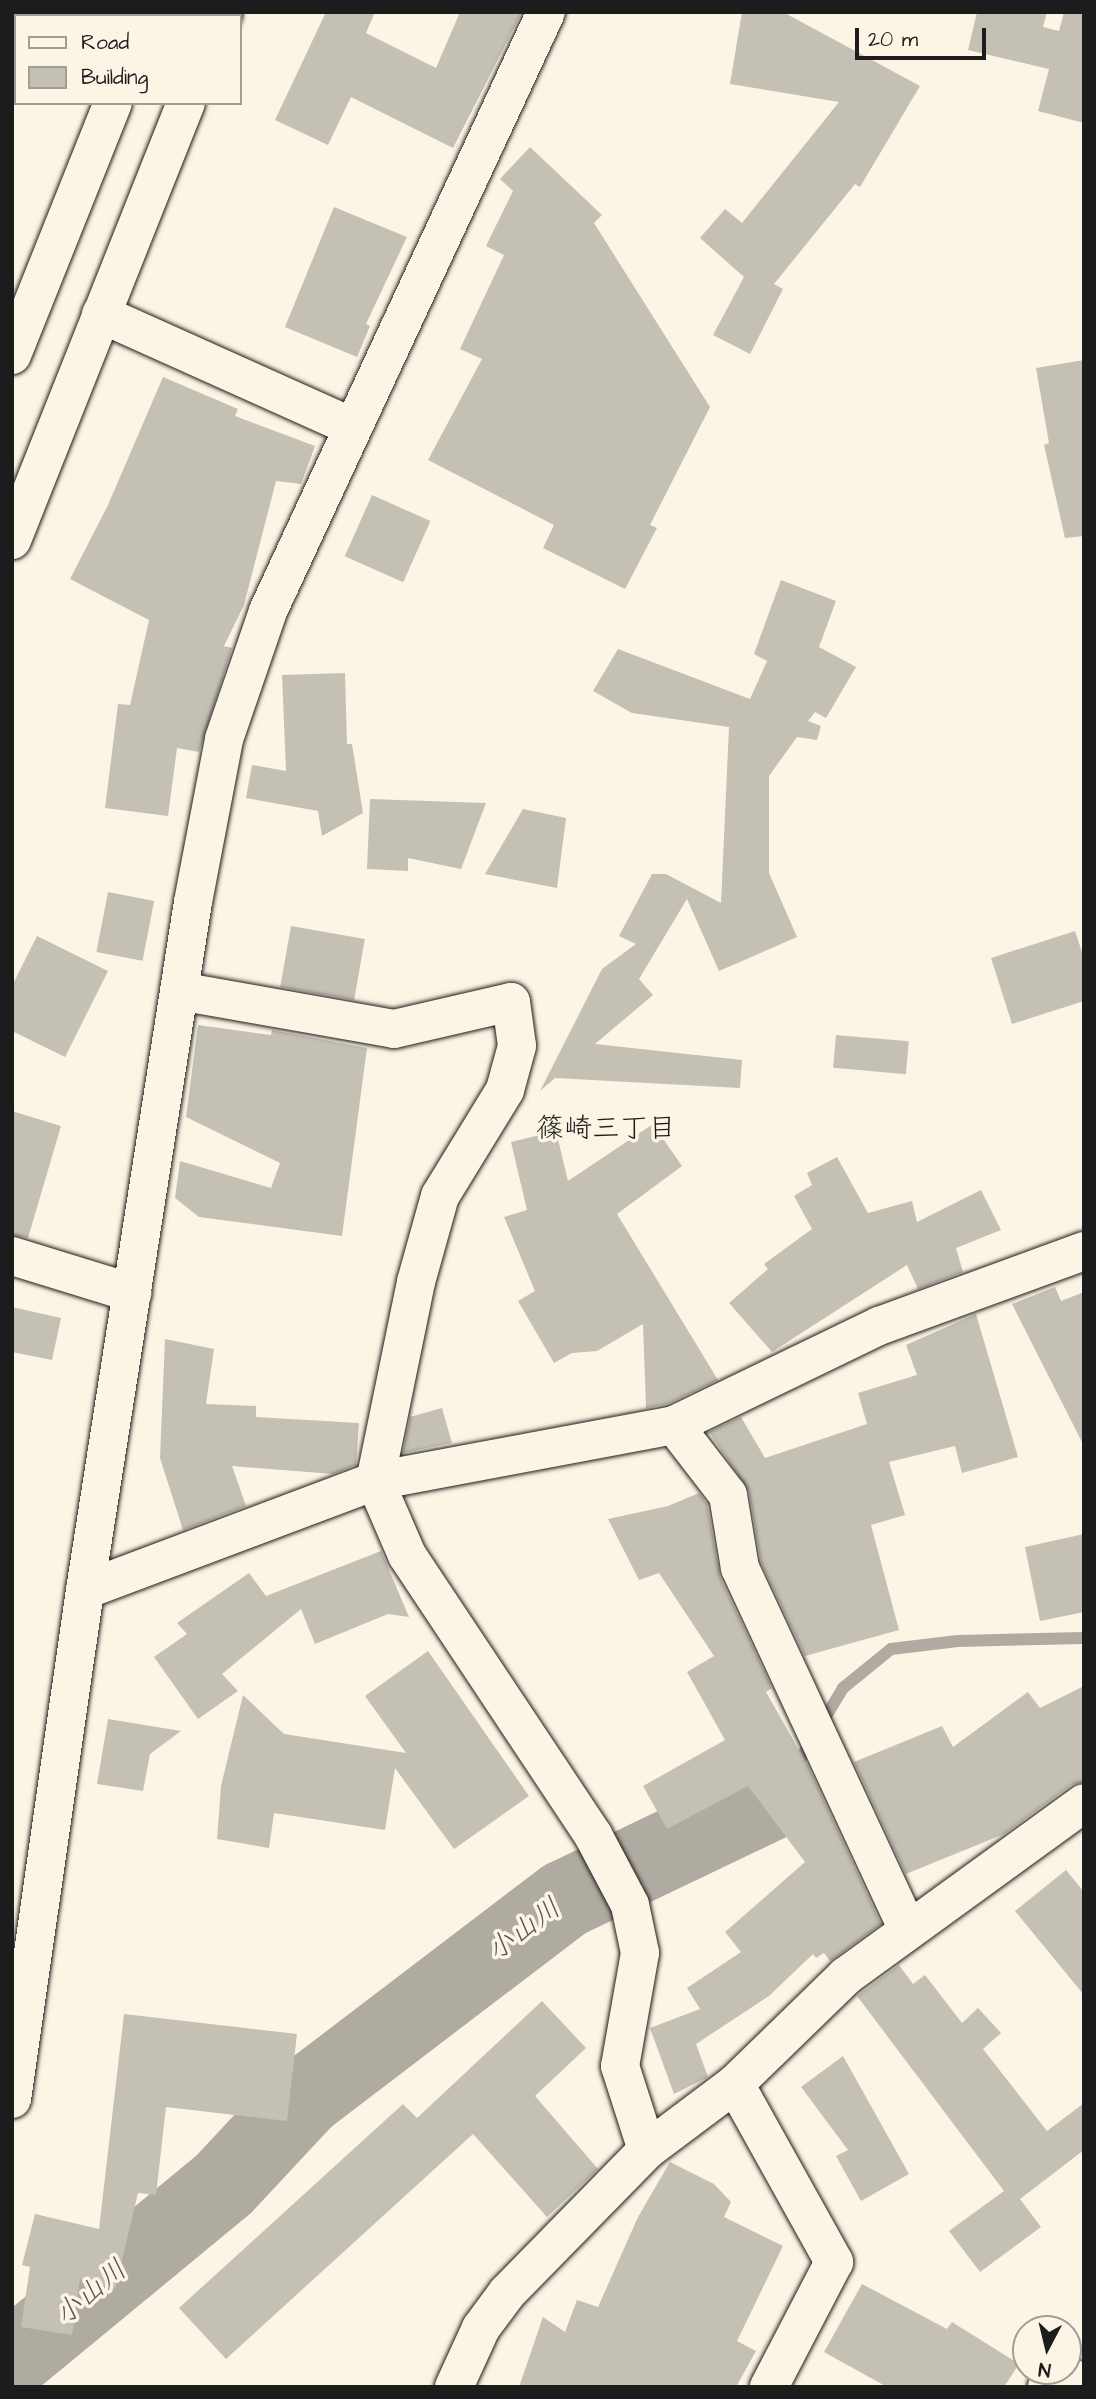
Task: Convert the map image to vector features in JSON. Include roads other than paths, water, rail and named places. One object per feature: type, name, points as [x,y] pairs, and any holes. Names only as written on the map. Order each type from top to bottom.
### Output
[{"type":"street","points":[[12,2099],[85,1590],[179,991],[224,739],[268,611],[547,12]]},
{"type":"street","points":[[12,355],[112,105]]},
{"type":"street","points":[[12,540],[185,105]]},
{"type":"street","points":[[101,314],[352,427]]},
{"type":"street","points":[[179,991],[394,1029],[511,1003],[517,1046],[505,1090],[440,1196],[416,1282],[375,1481],[407,1555],[593,1835],[630,1905],[640,1954],[620,2066],[648,2150]]},
{"type":"street","points":[[85,1590],[375,1481],[674,1425],[878,1326],[1084,1251]]},
{"type":"street","points":[[12,1256],[132,1293]]},
{"type":"street","points":[[674,1425],[729,1494],[740,1568],[908,1930]]},
{"type":"street","points":[[454,2387],[481,2328],[507,2293],[648,2150],[735,2084],[846,1976],[1084,1803]]},
{"type":"street","points":[[735,2084],[834,2262],[769,2387]]},
{"type":"street","points":[[1047,2387],[1053,2377],[1072,2378],[1081,2387]]},
{"type":"waterway","name":"小山川","points":[[794,1769],[843,1688],[891,1649],[958,1641],[1084,1638]]},
{"type":"waterway","name":"小山川","points":[[12,2358],[223,2184],[304,2097],[564,1899],[777,1797]]},
{"type":"district","name":"篠崎三丁目","points":[[606,1129]]}]
